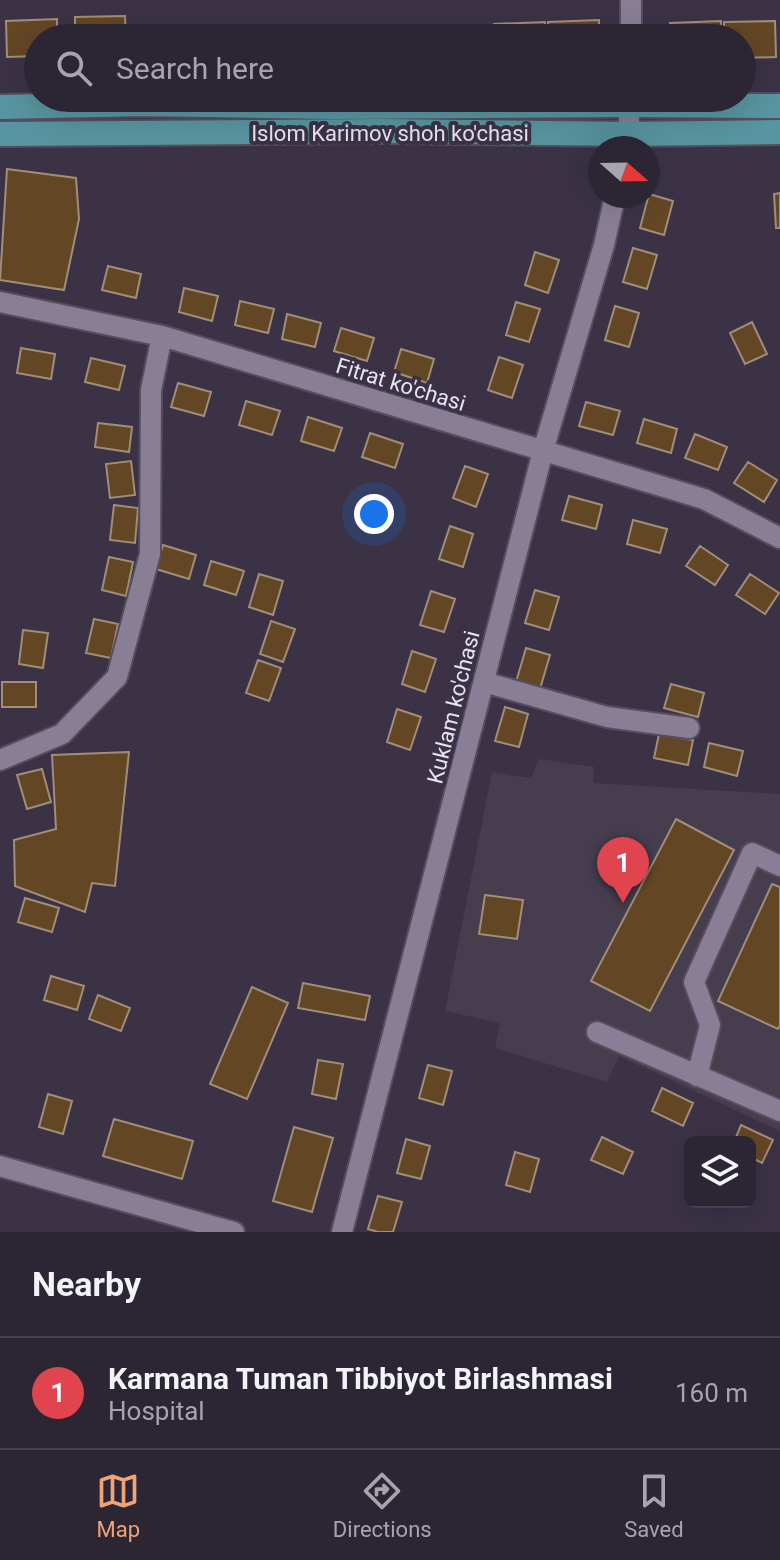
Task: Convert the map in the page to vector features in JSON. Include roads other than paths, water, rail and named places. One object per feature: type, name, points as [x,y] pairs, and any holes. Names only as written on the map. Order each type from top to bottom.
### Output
[{"type":"main road","name":"Islom Karimov shoh ko'chasi","points":[[756,105],[780,106]]},
{"type":"main road","name":"Islom Karimov shoh ko'chasi","points":[[0,107],[24,107]]},
{"type":"main road","name":"Islom Karimov shoh ko'chasi","points":[[0,134],[368,131],[588,139]]},
{"type":"main road","name":"Islom Karimov shoh ko'chasi","points":[[660,139],[780,132]]},
{"type":"street","points":[[631,0],[631,24]]},
{"type":"street","points":[[627,136],[628,112]]},
{"type":"street","name":"Kuklam ko'chasi","points":[[342,1232],[543,451],[612,208]]},
{"type":"street","name":"Fitrat ko'chasi","points":[[0,302],[162,336],[704,499],[780,538]]},
{"type":"street","points":[[0,760],[62,734],[117,677],[150,554],[151,390],[162,336]]},
{"type":"street","points":[[484,682],[607,717],[689,728]]},
{"type":"street","points":[[697,1076],[710,1025],[694,982],[752,853],[780,866]]},
{"type":"street","points":[[597,1032],[780,1111]]},
{"type":"street","points":[[0,1166],[234,1232]]},
{"type":"place","name":"Karmana Tuman Tibbiyot Birlashmasi","points":[[623,903]]}]
